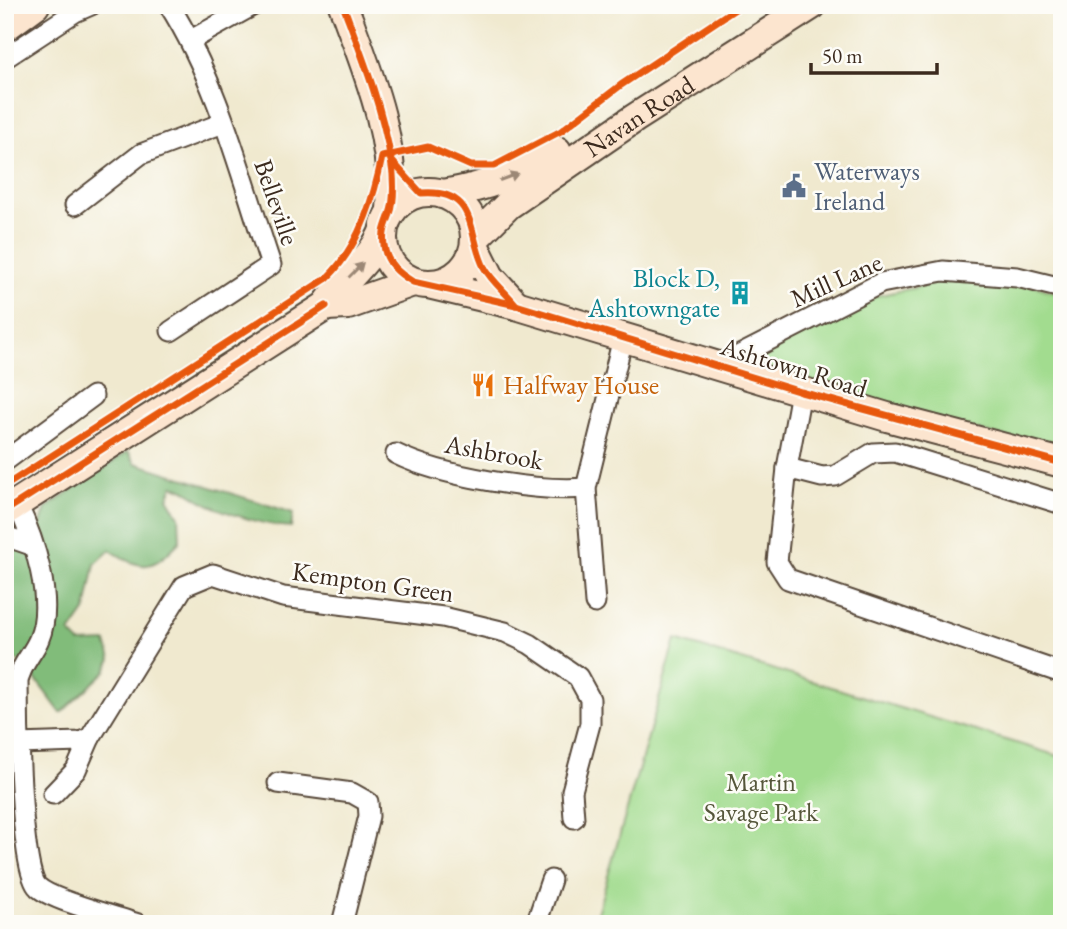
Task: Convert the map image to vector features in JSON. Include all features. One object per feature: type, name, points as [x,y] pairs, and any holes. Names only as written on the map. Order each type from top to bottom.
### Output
[{"type":"main road","points":[[5,27],[35,5]]},
{"type":"main road","points":[[343,5],[375,88],[391,160],[385,252],[392,265],[422,283]]},
{"type":"main road","name":"Navan Road","points":[[432,194],[479,188],[539,163],[778,5]]},
{"type":"main road","name":"Navan Road","points":[[475,242],[508,205],[635,118],[812,5]]},
{"type":"main road","points":[[391,160],[432,194],[467,212],[475,242],[490,277],[516,305]]},
{"type":"main road","points":[[11,507],[326,306],[340,285],[368,257],[403,200],[432,194]]},
{"type":"main road","points":[[326,306],[348,304],[456,276],[470,260],[475,242]]},
{"type":"main road","name":"Ashtown Road","points":[[422,283],[516,305],[801,392],[1062,463]]},
{"type":"street","points":[[5,58],[75,12],[91,5]]},
{"type":"street","name":"Belleville","points":[[169,5],[191,40],[223,123],[271,265],[171,331]]},
{"type":"street","points":[[191,40],[254,5]]},
{"type":"street","points":[[75,205],[141,154],[223,123]]},
{"type":"street","name":"Mill Lane","points":[[726,369],[740,355],[881,283],[943,271],[1017,276],[1062,288]]},
{"type":"street","points":[[595,603],[586,488],[624,338]]},
{"type":"street","points":[[801,392],[787,468],[777,562],[788,579],[1062,673]]},
{"type":"street","points":[[5,461],[93,396]]},
{"type":"street","points":[[787,468],[822,477],[835,476],[873,453],[895,452],[1062,504]]},
{"type":"street","name":"Ashbrook","points":[[396,454],[434,468],[486,478],[558,490],[586,488]]},
{"type":"street","points":[[11,507],[30,529],[31,545],[41,574],[46,610],[39,639],[19,672],[18,744],[30,876],[37,887],[46,893],[138,924]]},
{"type":"street","points":[[5,536],[31,545]]},
{"type":"street","name":"Kempton Green","points":[[53,794],[76,770],[90,738],[184,586],[213,574],[283,597],[443,617],[505,632],[530,644],[578,677],[590,699],[590,724],[572,791],[574,818]]},
{"type":"street","points":[[18,744],[80,743],[90,738]]},
{"type":"street","points":[[278,783],[352,793],[368,802],[369,816],[342,924]]},
{"type":"street","points":[[536,924],[551,880]]},
{"type":"green space","points":[[956,279],[1028,284],[1062,294],[1062,452],[737,368],[862,299]]},
{"type":"green space","points":[[128,451],[135,463],[293,513],[291,527],[233,514],[173,486],[168,498],[179,516],[180,541],[170,551],[155,563],[140,565],[110,550],[95,564],[86,610],[70,633],[80,643],[106,642],[111,659],[106,671],[61,713],[24,664],[10,657],[5,649],[5,543],[16,549],[40,526],[46,508]]},
{"type":"green space","name":"Martin Savage Park","points":[[676,640],[1062,757],[1062,924],[594,924]]},
{"type":"cycle path","points":[[343,5],[377,101],[391,160],[393,195],[384,233],[385,251],[394,267],[408,279],[516,305],[801,392],[1062,463]]},
{"type":"cycle path","points":[[5,486],[327,278],[348,252],[363,222],[382,157],[428,147],[471,166],[494,166],[561,131],[621,85],[741,5]]},
{"type":"cycle path","points":[[391,160],[421,193],[439,193],[462,205],[468,215],[484,267],[516,305]]},
{"type":"cycle path","points":[[5,511],[326,306]]},
{"type":"place","name":"Waterways Ireland","points":[[794,186]]},
{"type":"place","name":"Block D, Ashtowngate","points":[[740,293]]},
{"type":"place","name":"Halfway House","points":[[483,385]]}]
